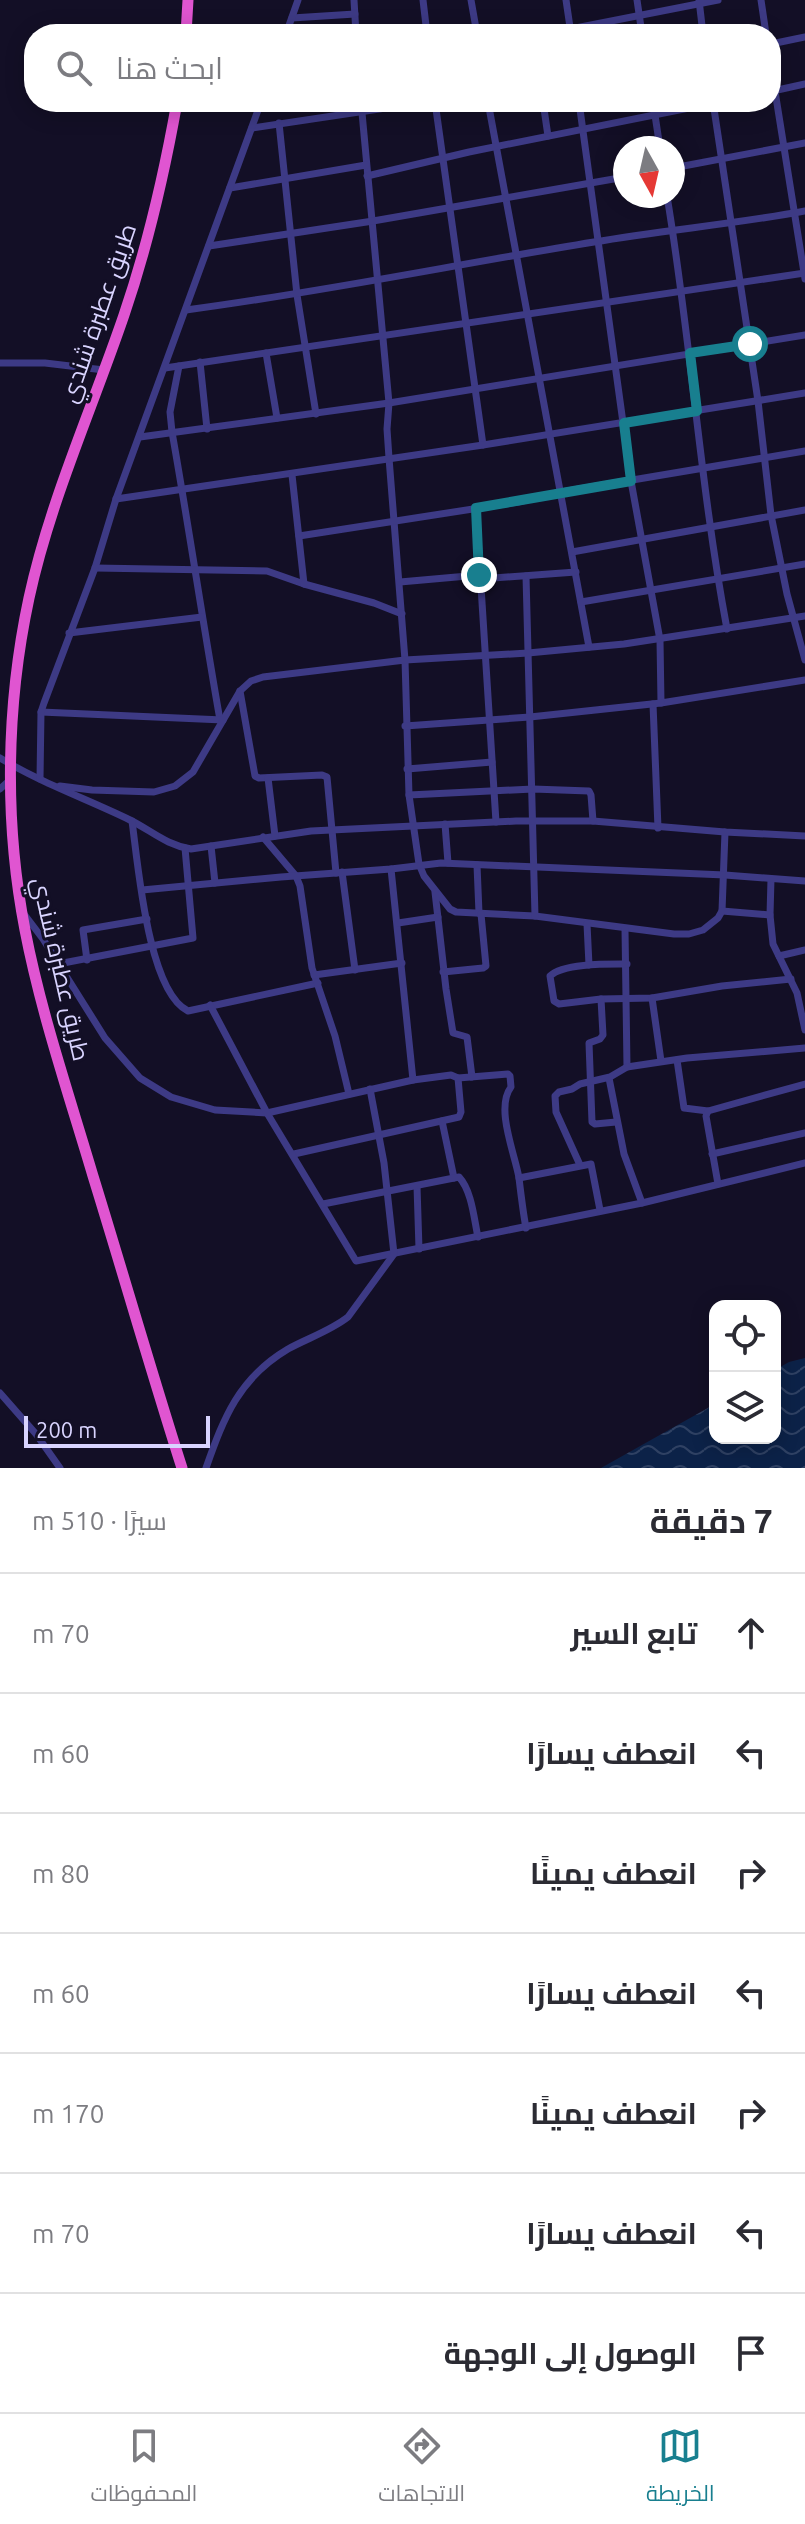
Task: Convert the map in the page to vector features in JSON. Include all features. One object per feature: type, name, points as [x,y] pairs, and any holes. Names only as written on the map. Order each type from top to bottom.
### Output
[{"type":"highway","points":[[187,24],[188,2]]},
{"type":"highway","name":"طريق عطبرة شندي","points":[[175,112],[149,237],[71,458],[30,594],[17,665],[11,779],[12,828],[22,913],[36,979],[182,1468]]},
{"type":"street","points":[[290,24],[298,0]]},
{"type":"street","points":[[354,0],[356,24]]},
{"type":"street","points":[[423,0],[426,24]]},
{"type":"street","points":[[471,0],[475,24]]},
{"type":"street","points":[[566,0],[569,24]]},
{"type":"street","points":[[637,0],[640,24]]},
{"type":"street","points":[[602,24],[718,0]]},
{"type":"street","points":[[761,0],[765,24]]},
{"type":"street","points":[[699,2],[702,24]]},
{"type":"street","points":[[292,18],[355,14]]},
{"type":"street","points":[[781,42],[805,37]]},
{"type":"street","points":[[781,89],[805,84]]},
{"type":"street","points":[[40,779],[41,712],[258,112]]},
{"type":"street","points":[[252,128],[362,112],[389,403],[387,429],[405,660],[409,795],[419,864],[424,876],[450,909],[689,934],[710,926],[722,911],[725,832]]},
{"type":"street","points":[[436,112],[483,445]]},
{"type":"street","points":[[490,112],[589,647]]},
{"type":"street","points":[[544,112],[548,136]]},
{"type":"street","points":[[580,112],[631,481],[660,640],[658,828]]},
{"type":"street","points":[[655,112],[658,136]]},
{"type":"street","points":[[367,176],[669,112]]},
{"type":"street","points":[[716,112],[758,401],[771,515],[805,660]]},
{"type":"street","points":[[778,112],[805,279]]},
{"type":"street","points":[[279,123],[297,295],[316,414]]},
{"type":"street","points":[[685,166],[805,143]]},
{"type":"street","points":[[230,188],[366,165]]},
{"type":"street","points":[[209,246],[613,179]]},
{"type":"street","points":[[669,208],[727,629]]},
{"type":"street","points":[[186,310],[297,295],[599,241],[805,211]]},
{"type":"street","points":[[165,368],[804,273]]},
{"type":"street","points":[[140,437],[389,403],[805,335]]},
{"type":"street","points":[[266,353],[277,418]]},
{"type":"street","points":[[200,362],[207,429]]},
{"type":"street","points":[[0,363],[45,363],[104,370]]},
{"type":"street","points":[[179,366],[170,412],[172,432],[222,720]]},
{"type":"street","points":[[116,499],[292,475],[805,393]]},
{"type":"street","points":[[299,536],[518,502],[805,451]]},
{"type":"street","points":[[292,475],[304,584]]},
{"type":"street","points":[[476,508],[496,822]]},
{"type":"street","points":[[572,552],[805,510]]},
{"type":"street","points":[[581,602],[805,564]]},
{"type":"street","points":[[95,568],[267,571],[402,614]]},
{"type":"street","points":[[400,582],[576,572]]},
{"type":"street","points":[[526,576],[535,916]]},
{"type":"street","points":[[52,785],[154,792],[175,786],[193,772],[240,691],[251,681],[263,677],[405,660],[528,653],[660,640],[805,616]]},
{"type":"street","points":[[69,633],[202,617]]},
{"type":"street","points":[[405,726],[490,721],[657,703],[805,680]]},
{"type":"street","points":[[240,691],[255,776],[327,777],[355,970]]},
{"type":"street","points":[[41,712],[222,720]]},
{"type":"street","points":[[0,758],[132,821],[179,848],[333,830],[534,821],[593,821],[805,836]]},
{"type":"street","points":[[407,769],[492,762]]},
{"type":"street","points":[[268,778],[275,836]]},
{"type":"street","points":[[0,789],[11,779]]},
{"type":"street","points":[[409,795],[533,789],[589,791],[593,821]]},
{"type":"street","points":[[132,821],[152,947],[164,984],[178,1004],[188,1011],[355,970],[402,963]]},
{"type":"street","points":[[445,824],[448,863]]},
{"type":"street","points":[[263,837],[296,876],[316,979],[335,1036],[349,1094]]},
{"type":"street","points":[[211,846],[215,883]]},
{"type":"street","points":[[58,964],[193,938],[185,848]]},
{"type":"street","points":[[142,890],[448,863],[805,881]]},
{"type":"street","points":[[443,972],[486,966],[477,865]]},
{"type":"street","points":[[391,869],[413,1080]]},
{"type":"street","points":[[771,879],[773,944],[801,992],[805,1030]]},
{"type":"street","points":[[435,890],[453,1033],[467,1037],[472,1077]]},
{"type":"street","points":[[722,911],[770,915]]},
{"type":"street","points":[[22,913],[33,923],[105,1038],[140,1078],[171,1097],[215,1110],[267,1113],[413,1080],[451,1075],[458,1078],[508,1074],[511,1087],[507,1093],[506,1119],[526,1228]]},
{"type":"street","points":[[398,923],[438,917]]},
{"type":"street","points":[[87,960],[83,930],[147,919]]},
{"type":"street","points":[[587,924],[589,965]]},
{"type":"street","points":[[625,929],[627,1067]]},
{"type":"street","points":[[779,956],[805,950]]},
{"type":"street","points":[[627,964],[589,965],[551,973],[554,1001],[559,1004],[652,998],[722,986],[791,979]]},
{"type":"street","points":[[652,998],[661,1061]]},
{"type":"street","points":[[601,999],[603,1035],[589,1043],[593,1124],[616,1122]]},
{"type":"street","points":[[210,1005],[267,1113],[354,1259],[359,1261],[642,1203],[805,1163]]},
{"type":"street","points":[[580,1165],[556,1112],[555,1096],[559,1092],[609,1078],[627,1067],[805,1048]]},
{"type":"street","points":[[677,1060],[684,1108],[708,1111],[805,1084]]},
{"type":"street","points":[[294,1154],[461,1115],[458,1078]]},
{"type":"street","points":[[609,1078],[624,1154],[642,1203]]},
{"type":"street","points":[[206,1468],[222,1422],[251,1377],[289,1349],[348,1317],[394,1254],[380,1135],[370,1089]]},
{"type":"street","points":[[708,1111],[706,1116],[718,1184]]},
{"type":"street","points":[[442,1121],[454,1178]]},
{"type":"street","points":[[712,1154],[805,1133]]},
{"type":"street","points":[[519,1178],[591,1164],[600,1210]]},
{"type":"street","points":[[323,1204],[459,1177],[463,1179],[478,1237]]},
{"type":"street","points":[[417,1186],[419,1249]]},
{"type":"street","points":[[0,1393],[36,1434],[60,1468]]},
{"type":"water","points":[[805,1358],[805,1468],[601,1468],[709,1407],[709,1444],[781,1444],[781,1367]]},
{"type":"route","points":[[479,575],[476,508],[631,481],[624,423],[697,411],[690,353],[750,344]]}]
